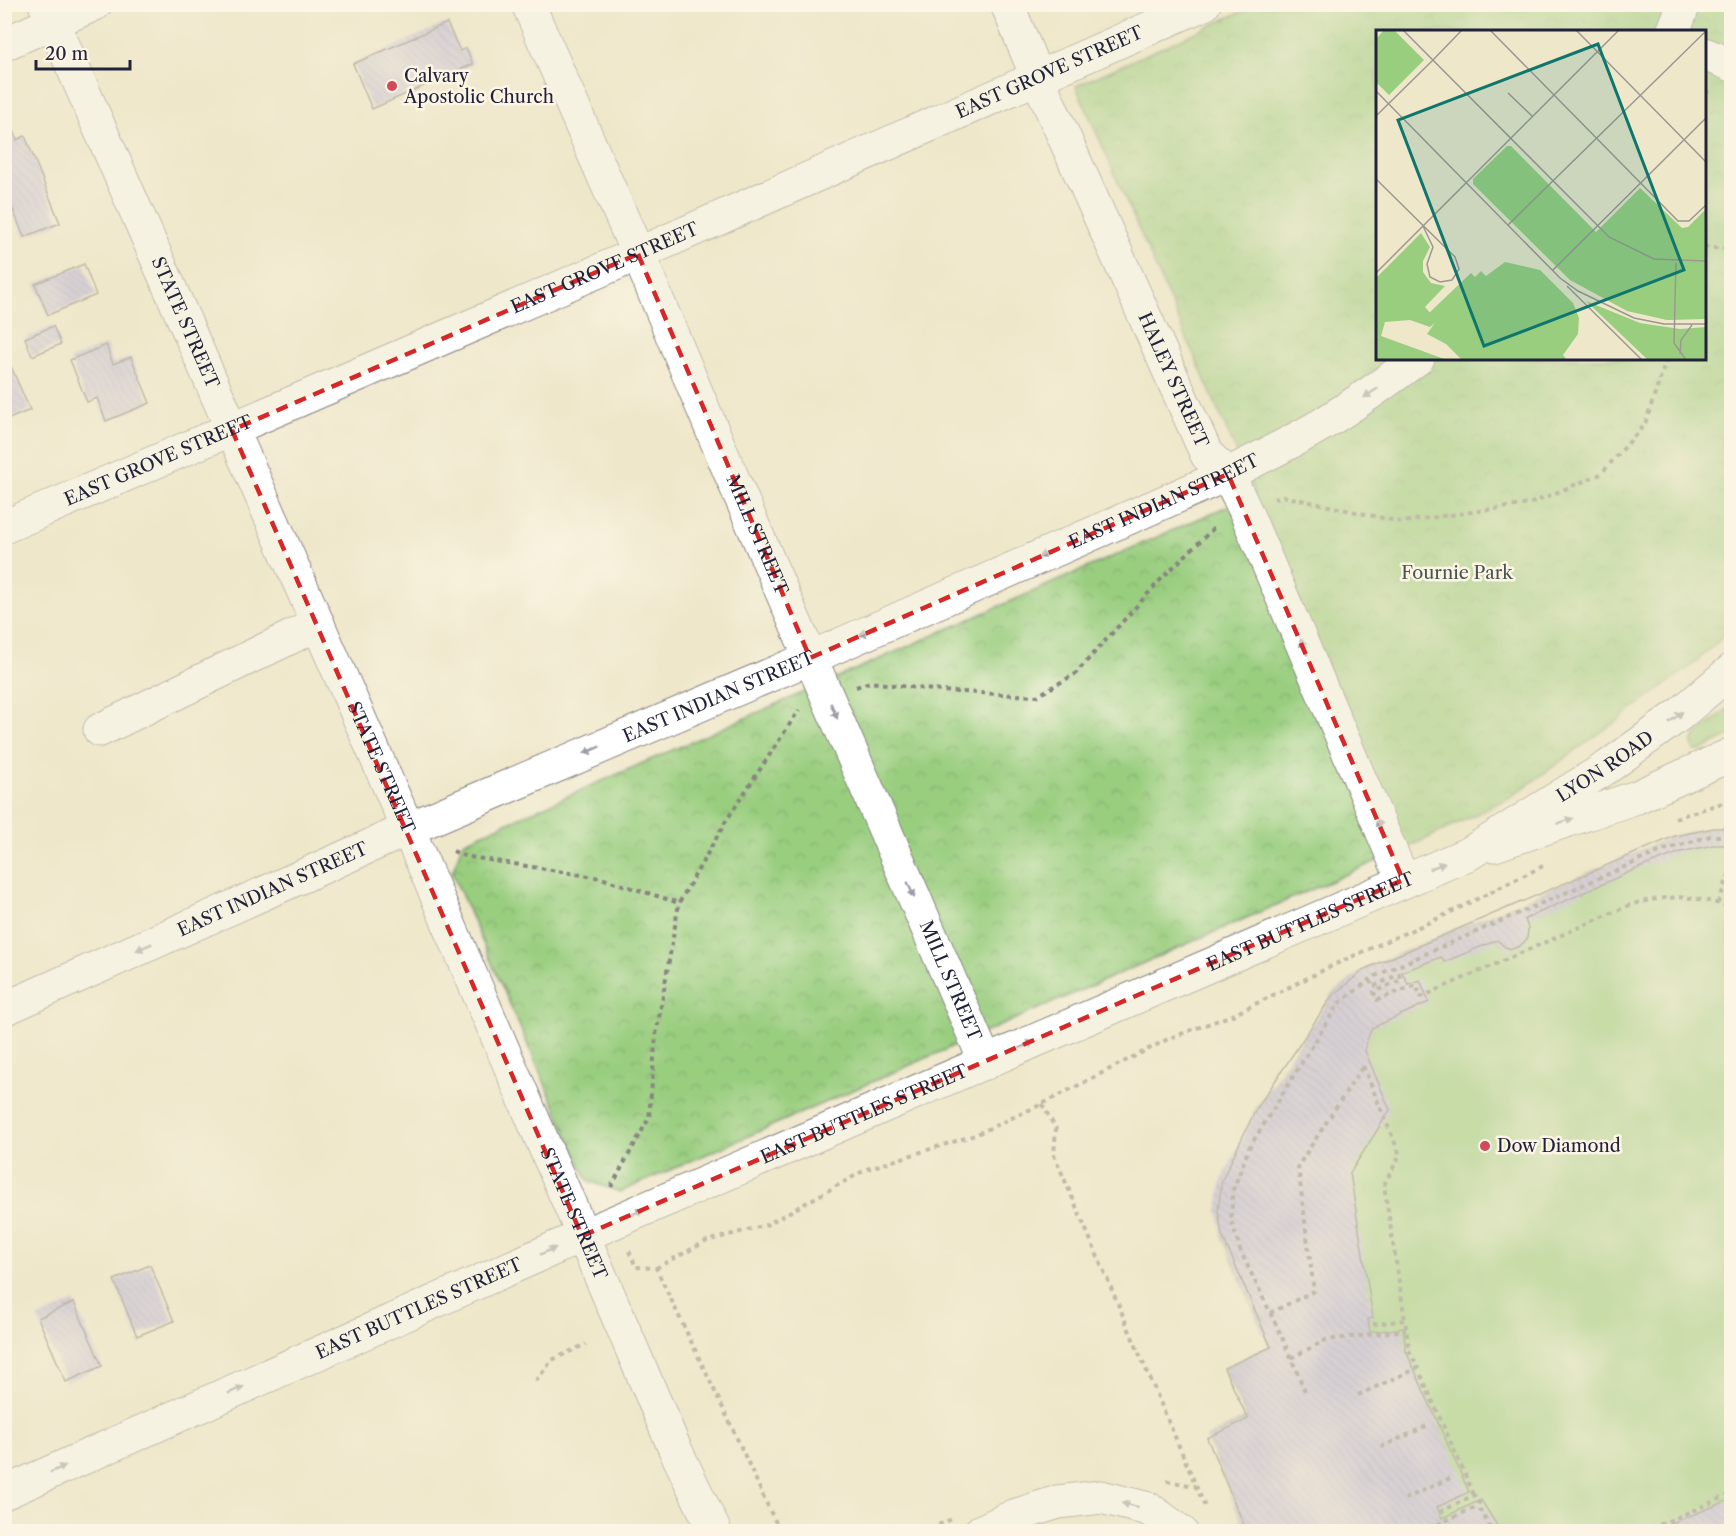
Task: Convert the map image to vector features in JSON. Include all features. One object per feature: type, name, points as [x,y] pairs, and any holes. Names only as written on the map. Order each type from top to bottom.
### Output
[{"type":"main road","points":[[4,44],[49,14],[95,4]]},
{"type":"main road","name":"MILL STREET","points":[[528,4],[986,1063]]},
{"type":"main road","name":"HALEY STREET","points":[[1007,4],[1038,79],[1207,455],[1228,474],[1245,510],[1403,880]]},
{"type":"main road","name":"EAST GROVE STREET","points":[[4,527],[638,254],[1038,79],[1203,4]]},
{"type":"main road","points":[[1674,30],[1684,4]]},
{"type":"main road","name":"STATE STREET","points":[[49,14],[408,828],[675,1449],[715,1532]]},
{"type":"main road","points":[[1706,55],[1731,65]]},
{"type":"main road","name":"EAST INDIAN STREET","points":[[4,1009],[408,828],[810,657],[1228,474],[1326,422],[1415,360]]},
{"type":"main road","points":[[100,730],[318,624]]},
{"type":"main road","name":"LYON ROAD","points":[[1470,853],[1609,766],[1679,715],[1731,670]]},
{"type":"main road","name":"EAST BUTTLES STREET","points":[[4,1493],[582,1236],[986,1063],[1403,880],[1470,853],[1637,797],[1731,754]]},
{"type":"main road","points":[[981,1532],[1014,1516],[1059,1502],[1101,1497],[1149,1509],[1181,1532]]},
{"type":"path","points":[[1706,247],[1731,249]]},
{"type":"path","points":[[1556,860],[1235,1014],[1170,1038],[1042,1104],[975,1135],[867,1169],[766,1225],[706,1241],[656,1268],[636,1267],[615,1222],[606,1195],[649,1118],[656,1035],[679,903],[726,821],[798,710],[870,682],[941,691],[1038,696],[1075,674],[1164,576],[1215,527],[1245,510],[1283,496],[1401,522],[1529,504],[1600,474],[1645,424],[1666,360]]},
{"type":"path","points":[[1668,821],[1731,800]]},
{"type":"path","points":[[408,828],[464,856],[601,878],[679,903]]},
{"type":"path","points":[[1305,1391],[1241,1252],[1231,1220],[1233,1190],[1249,1148],[1339,1003],[1375,976],[1661,851],[1710,836],[1731,836]]},
{"type":"path","points":[[1718,903],[1731,867]]},
{"type":"path","points":[[1370,980],[1373,987],[1399,974],[1401,980],[1374,992],[1377,1000],[1416,985],[1421,997],[1632,904],[1664,897],[1690,897],[1731,908]]},
{"type":"path","points":[[1270,1313],[1314,1291],[1298,1166],[1363,1066],[1400,1155],[1384,1185],[1409,1350],[1418,1368],[1358,1395]]},
{"type":"path","points":[[1042,1104],[1056,1129],[1054,1155],[1208,1514]]},
{"type":"path","points":[[656,1268],[781,1532]]},
{"type":"path","points":[[1368,1325],[1405,1320]]},
{"type":"path","points":[[1291,1358],[1326,1340],[1406,1330]]},
{"type":"path","points":[[536,1381],[552,1360],[586,1344]]},
{"type":"path","points":[[1421,1375],[1479,1502],[1478,1506],[1494,1531]]},
{"type":"path","points":[[1382,1447],[1427,1426]]},
{"type":"path","points":[[1405,1499],[1450,1478]]},
{"type":"path","points":[[1440,1512],[1474,1495]]},
{"type":"path","points":[[1643,1532],[1730,1495]]},
{"type":"path","points":[[1421,1532],[1478,1506]]},
{"type":"highlighted area","points":[[638,254],[810,658],[1228,474],[1403,880],[582,1236],[232,430]]},
{"type":"green space","name":"Fournie Park","points":[[1256,5],[1731,5],[1731,630],[1691,666],[1512,796],[1420,842],[620,1192],[588,1181],[452,873],[463,842],[1255,494],[1076,86]]},
{"type":"green space","points":[[1731,706],[1731,735],[1700,751],[1694,751],[1692,744],[1694,737]]},
{"type":"green space","name":"Dow Diamond","points":[[1714,828],[1731,828],[1731,1531],[1247,1531],[1207,1438],[1247,1418],[1224,1368],[1270,1347],[1222,1235],[1255,1111],[1332,996],[1365,969],[1675,836]]},
{"type":"building","name":"Calvary Apostolic Church","points":[[447,23],[460,51],[466,48],[473,64],[372,109],[353,64]]},
{"type":"building","points":[[14,131],[17,140],[25,136],[60,223],[24,237],[8,197],[4,198],[4,134]]},
{"type":"building","points":[[84,264],[96,295],[48,315],[35,284]]},
{"type":"building","points":[[53,326],[61,344],[32,356],[25,338]]},
{"type":"building","points":[[106,345],[113,364],[131,357],[150,403],[106,421],[97,398],[87,402],[70,360]]},
{"type":"building","points":[[9,362],[30,410],[4,421],[4,364]]},
{"type":"building","points":[[1714,828],[1732,828],[1732,845],[1713,845],[1681,852],[1636,869],[1525,919],[1528,928],[1527,939],[1520,946],[1512,949],[1505,947],[1497,940],[1444,962],[1441,957],[1402,972],[1408,984],[1420,980],[1429,1002],[1372,1028],[1367,1040],[1365,1051],[1390,1110],[1350,1173],[1373,1318],[1368,1319],[1370,1332],[1403,1328],[1406,1351],[1469,1492],[1437,1507],[1442,1518],[1481,1500],[1503,1532],[1247,1532],[1207,1438],[1248,1419],[1224,1368],[1271,1347],[1222,1235],[1218,1210],[1222,1180],[1255,1111],[1332,996],[1365,969],[1675,836]]},
{"type":"building","points":[[150,1265],[174,1321],[137,1336],[114,1280]]},
{"type":"building","points":[[74,1302],[102,1366],[66,1382],[38,1318]]},
{"type":"building","points":[[1732,1499],[1732,1532],[1652,1532],[1652,1531]]},
{"type":"place","name":"Calvary Apostolic Church","points":[[392,86]]},
{"type":"place","name":"Dow Diamond","points":[[1485,1146]]}]
